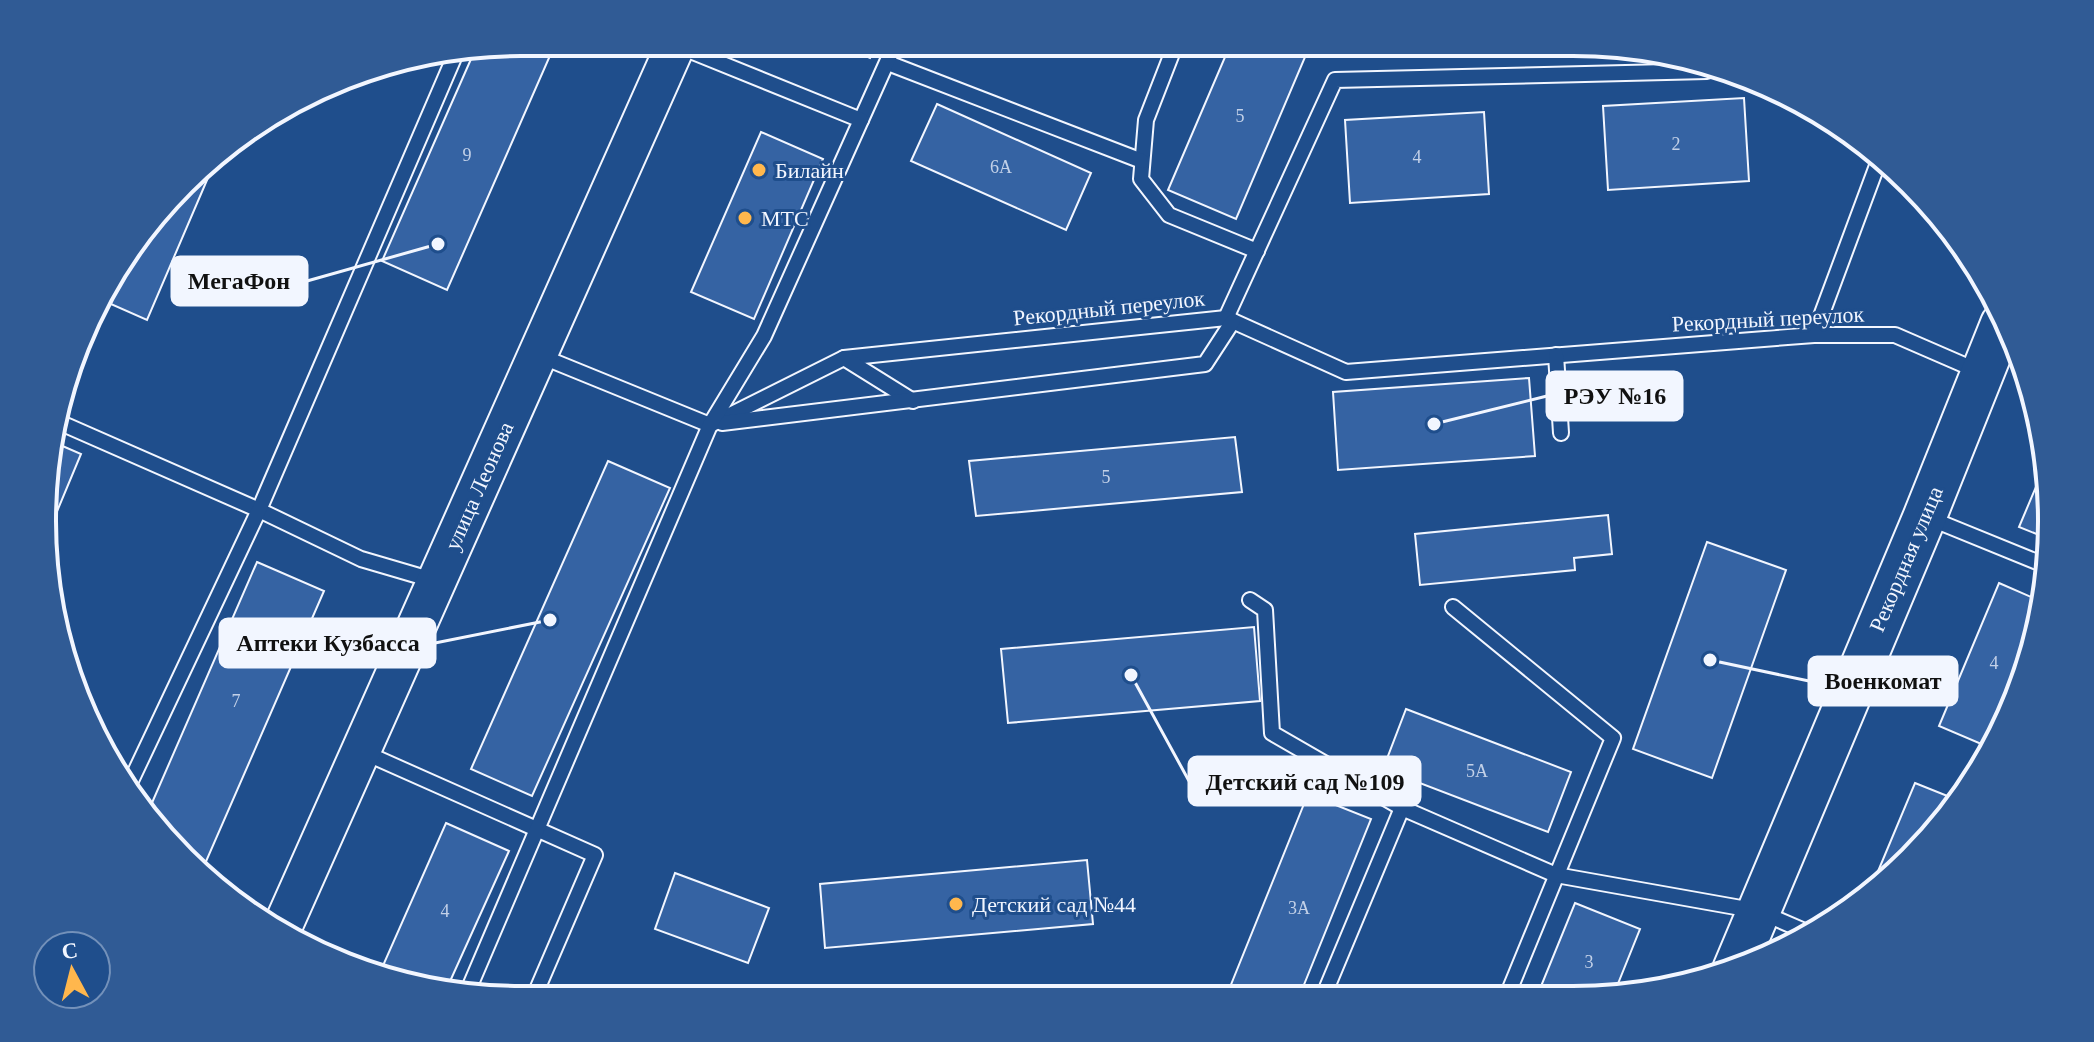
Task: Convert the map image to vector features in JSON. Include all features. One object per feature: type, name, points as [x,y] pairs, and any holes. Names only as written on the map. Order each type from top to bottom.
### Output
[{"type":"main road","name":"Рекордная улица","points":[[1740,955],[1925,516],[1998,333]]},
{"type":"street","name":"улица Леонова","points":[[285,922],[672,56]]},
{"type":"lane","points":[[706,56],[861,120]]},
{"type":"lane","points":[[471,983],[710,425],[764,336],[891,56]]},
{"type":"lane","points":[[1171,56],[1146,120],[1141,179],[1169,215],[1257,251]]},
{"type":"lane","points":[[133,777],[259,510],[452,61]]},
{"type":"lane","points":[[888,63],[1142,161]]},
{"type":"lane","points":[[538,355],[710,425],[1205,364],[1229,319],[1335,80],[1691,71]]},
{"type":"lane","points":[[1814,335],[1876,168]]},
{"type":"lane","name":"Рекордный переулок","points":[[710,425],[844,358],[1229,319],[1346,372],[1814,335],[1895,335],[1982,373]]},
{"type":"lane","points":[[1556,355],[1561,433]]},
{"type":"lane","points":[[844,358],[913,401]]},
{"type":"lane","points":[[66,425],[259,510],[361,559],[436,581]]},
{"type":"lane","points":[[1925,516],[2036,561]]},
{"type":"lane","points":[[1250,600],[1265,610],[1272,733],[1402,808],[1556,875],[1758,911],[1798,928]]},
{"type":"lane","points":[[1453,607],[1613,738],[1511,986]]},
{"type":"lane","points":[[363,752],[595,855],[539,986]]},
{"type":"lane","points":[[1328,986],[1402,808]]},
{"type":"building","points":[[550,56],[447,290],[382,261],[471,59]]},
{"type":"building","points":[[1225,56],[1305,56],[1236,219],[1168,190]]},
{"type":"building","points":[[1744,98],[1749,181],[1608,190],[1603,106]]},
{"type":"building","points":[[937,104],[1091,173],[1066,230],[911,161]]},
{"type":"building","points":[[1484,112],[1489,194],[1350,203],[1345,120]]},
{"type":"building","points":[[761,132],[823,159],[754,319],[691,292]]},
{"type":"building","points":[[209,176],[147,320],[110,304],[152,238]]},
{"type":"building","points":[[1529,378],[1535,456],[1338,470],[1333,392]]},
{"type":"building","points":[[1235,437],[1242,492],[976,516],[969,461]]},
{"type":"building","points":[[62,446],[81,454],[56,513]]},
{"type":"building","points":[[608,461],[670,488],[532,796],[471,769]]},
{"type":"building","points":[[2036,486],[2038,534],[2019,527]]},
{"type":"building","points":[[1608,515],[1612,554],[1574,558],[1575,570],[1420,585],[1415,534]]},
{"type":"building","points":[[1707,542],[1786,570],[1712,778],[1633,749]]},
{"type":"building","points":[[257,562],[324,591],[205,863],[152,804]]},
{"type":"building","points":[[1999,583],[2031,597],[2013,670],[1981,744],[1939,726]]},
{"type":"building","points":[[1254,627],[1260,701],[1008,723],[1001,649]]},
{"type":"building","points":[[1406,709],[1571,772],[1548,832],[1383,769]]},
{"type":"building","points":[[1915,783],[1948,796],[1923,828],[1877,873]]},
{"type":"building","points":[[1308,794],[1371,819],[1303,986],[1230,986]]},
{"type":"building","points":[[446,823],[509,851],[450,980],[383,965]]},
{"type":"building","name":"Детский сад №44","points":[[1087,860],[1093,924],[825,948],[820,884]]},
{"type":"building","points":[[675,873],[769,908],[748,963],[655,929]]},
{"type":"building","points":[[1575,903],[1640,929],[1618,984],[1541,986]]},
{"type":"place","name":"Билайн","points":[[759,170]]},
{"type":"place","name":"МТС","points":[[745,218]]},
{"type":"place","name":"МегаФон","points":[[438,244]]},
{"type":"place","name":"РЭУ №16","points":[[1434,424]]},
{"type":"place","name":"Аптеки Кузбасса","points":[[550,620]]},
{"type":"place","name":"Военкомат","points":[[1710,660]]},
{"type":"place","name":"Детский сад №109","points":[[1131,675]]},
{"type":"place","name":"Детский сад №44","points":[[956,904]]}]
